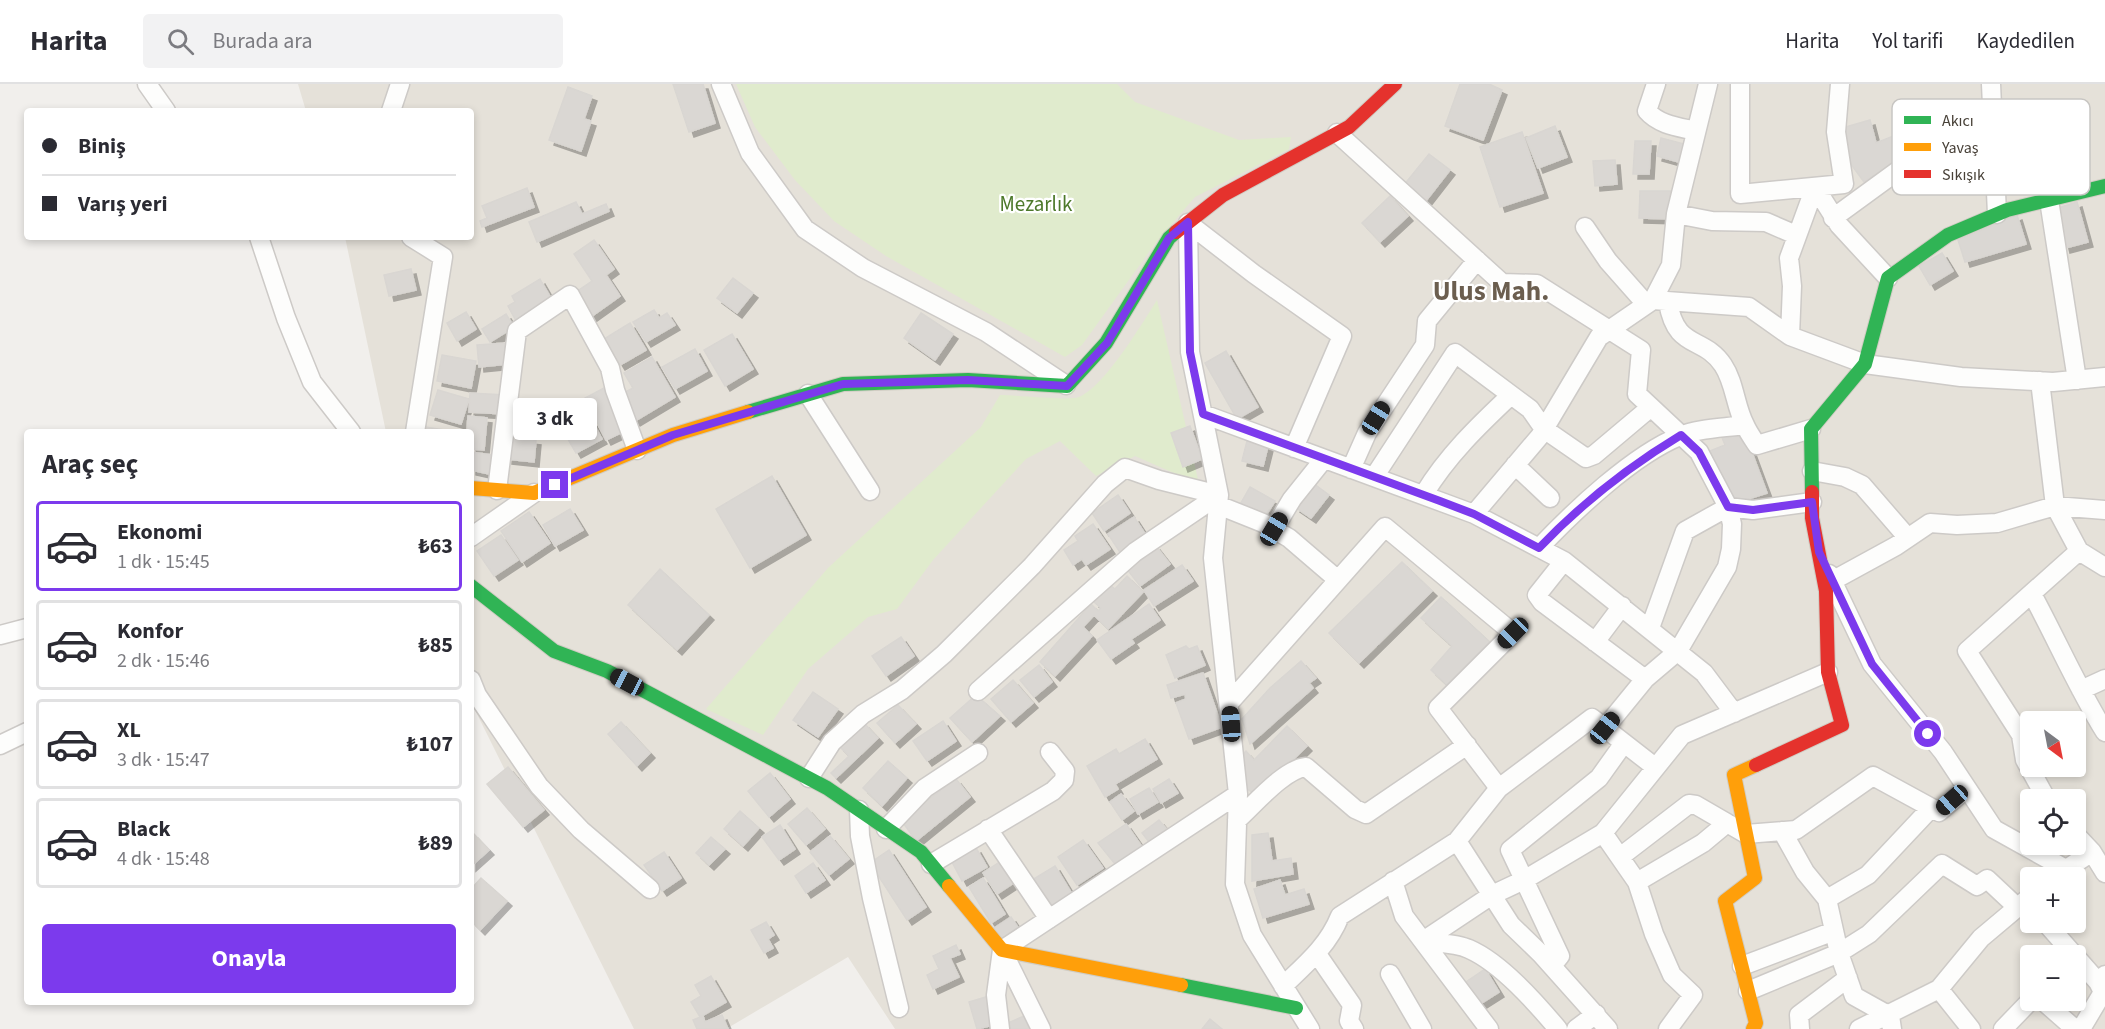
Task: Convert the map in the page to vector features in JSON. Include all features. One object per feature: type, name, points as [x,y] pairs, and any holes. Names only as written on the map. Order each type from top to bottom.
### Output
[{"type":"street","points":[[147,84],[164,108]]},
{"type":"street","points":[[392,108],[400,84]]},
{"type":"street","points":[[721,84],[750,153],[805,229],[863,268],[986,332],[1067,386]]},
{"type":"street","points":[[1067,386],[1107,343],[1169,238],[1223,195],[1349,127],[1395,84]]},
{"type":"street","points":[[1656,84],[1647,111],[1652,117],[1669,125],[1696,131]]},
{"type":"street","points":[[1656,302],[1671,266],[1676,214],[1708,84]]},
{"type":"street","points":[[1740,84],[1740,194],[1844,184],[1836,132],[1840,84]]},
{"type":"street","points":[[1991,84],[1992,99]]},
{"type":"street","points":[[1337,133],[1502,283],[1537,284],[1641,350],[1637,394],[1699,452],[1728,507],[1732,524],[1727,567],[1678,651],[1645,679],[1605,728]]},
{"type":"street","points":[[1833,218],[1892,175]]},
{"type":"street","points":[[2090,190],[2105,186]]},
{"type":"street","points":[[1815,187],[1833,218],[1888,278]]},
{"type":"street","points":[[1790,336],[1792,286],[1789,258],[1815,187]]},
{"type":"street","points":[[1996,195],[1997,214]]},
{"type":"street","points":[[1585,227],[1608,261],[1656,302],[1683,337],[1722,363],[1730,379],[1744,424],[1757,445],[1811,429],[1865,364],[1888,278],[1948,234],[1997,214],[2069,195]]},
{"type":"street","points":[[2049,200],[2078,380]]},
{"type":"street","points":[[1676,214],[1712,221],[1766,222],[1796,235]]},
{"type":"street","points":[[1188,222],[1190,352],[1218,500],[1213,558],[1238,794],[1235,884],[1252,935],[1310,1029]]},
{"type":"street","points":[[1188,222],[1254,274],[1342,336],[1294,448]]},
{"type":"street","points":[[260,240],[286,318],[312,382],[349,429]]},
{"type":"street","points":[[415,429],[443,257],[416,240]]},
{"type":"street","points":[[1351,469],[1367,432],[1425,345],[1427,321],[1477,260]]},
{"type":"street","points":[[497,490],[517,331],[570,295],[610,368],[615,390],[637,450]]},
{"type":"street","points":[[1474,514],[1544,429],[1599,337],[1656,302],[1749,307],[1790,336],[1865,364],[1960,377],[2040,381],[2105,377]]},
{"type":"street","points":[[1374,477],[1455,353],[1530,410],[1544,429],[1586,458],[1609,443],[1651,407]]},
{"type":"street","points":[[474,535],[534,493],[673,435],[843,384],[957,380],[1067,386]]},
{"type":"street","points":[[2040,381],[2055,506],[2079,551],[2105,567]]},
{"type":"street","points":[[808,394],[870,491]]},
{"type":"street","points":[[1424,494],[1438,470],[1457,448],[1511,395]]},
{"type":"street","points":[[1203,414],[1474,514],[1563,561],[1704,673],[1734,713]]},
{"type":"street","points":[[1539,548],[1583,503],[1649,454],[1681,435],[1744,424]]},
{"type":"street","points":[[1753,1029],[1756,1023],[1725,902],[1755,878],[1734,775],[1842,725],[1828,672],[1826,591],[1812,502],[1811,429]]},
{"type":"street","points":[[1274,529],[1292,499],[1324,459]]},
{"type":"street","points":[[1515,465],[1550,498]]},
{"type":"street","points":[[809,778],[832,742],[863,714],[902,690],[944,654],[1032,566],[1105,484],[1125,468],[1218,500],[1274,529],[1289,538],[1338,580]]},
{"type":"street","points":[[1812,471],[1845,477],[1862,485],[1908,538]]},
{"type":"street","points":[[474,488],[534,493]]},
{"type":"street","points":[[978,690],[1135,552],[1218,500]]},
{"type":"street","points":[[1650,628],[1685,531],[1728,507],[1753,510],[1812,502]]},
{"type":"street","points":[[1832,581],[1930,523],[1957,525],[1997,523],[2055,506],[2105,510]]},
{"type":"street","points":[[1230,702],[1385,527],[1513,633],[1438,708],[1499,788]]},
{"type":"street","points":[[2041,789],[2025,760],[2021,735],[1967,651],[2079,551]]},
{"type":"street","points":[[1819,552],[1872,664],[1943,752],[1994,829],[2050,867]]},
{"type":"street","points":[[1563,561],[1537,595],[1542,602],[1645,679]]},
{"type":"street","points":[[474,588],[554,651],[607,671],[809,778],[921,852],[1002,950],[1041,1029]]},
{"type":"street","points":[[2031,594],[2105,732]]},
{"type":"street","points":[[1595,642],[1622,606]]},
{"type":"street","points":[[0,635],[24,629]]},
{"type":"street","points":[[1423,941],[1492,895],[1524,880],[1603,833],[1682,735],[1828,672]]},
{"type":"street","points":[[2081,690],[2105,679]]},
{"type":"street","points":[[474,688],[539,786],[581,830],[650,889]]},
{"type":"street","points":[[1283,986],[1317,954],[1334,933],[1340,916],[1457,841],[1499,788],[1592,718],[1655,767]]},
{"type":"street","points":[[0,745],[24,733]]},
{"type":"street","points":[[1552,966],[1560,956],[1510,850],[1599,778],[1624,742]]},
{"type":"street","points":[[1237,820],[1287,775],[1296,768],[1306,766],[1355,809],[1366,814],[1467,745]]},
{"type":"street","points":[[931,864],[1053,791],[1064,780],[1065,771],[1050,752]]},
{"type":"street","points":[[886,829],[925,788],[978,753]]},
{"type":"street","points":[[1620,857],[1689,804],[1746,834],[1796,830],[1874,776],[1939,812],[1966,789]]},
{"type":"street","points":[[1000,1029],[996,995],[1002,950],[1238,794]]},
{"type":"street","points":[[1827,899],[1868,875],[1931,808]]},
{"type":"street","points":[[859,810],[860,836],[872,898],[899,1008]]},
{"type":"street","points":[[1637,882],[1703,843],[1727,823]]},
{"type":"street","points":[[988,829],[1049,920]]},
{"type":"street","points":[[1782,831],[1805,872],[1827,899],[1839,953],[1854,996],[1891,1022]]},
{"type":"street","points":[[1603,833],[1637,882],[1654,934],[1672,975],[1693,995],[1668,1029]]},
{"type":"street","points":[[1457,841],[1511,925],[1552,966],[1608,1029]]},
{"type":"street","points":[[2086,846],[2105,873]]},
{"type":"street","points":[[2068,867],[2092,852]]},
{"type":"street","points":[[1748,991],[1839,953],[1869,934],[1942,864],[1977,886],[1988,879],[2020,900]]},
{"type":"street","points":[[1393,881],[1404,916],[1489,1029]]},
{"type":"street","points":[[1859,1029],[1891,1022],[1939,989],[1981,938],[2020,909]]},
{"type":"street","points":[[1742,966],[1834,931]]},
{"type":"street","points":[[2055,933],[2065,945]]},
{"type":"street","points":[[1423,941],[1467,948],[1481,956],[1534,1001],[1558,1029]]},
{"type":"street","points":[[1002,950],[1296,1008]]},
{"type":"street","points":[[1317,954],[1352,1005],[1349,1021],[1354,1029]]},
{"type":"street","points":[[2059,1011],[2083,1027],[2103,992],[2102,979],[2086,965]]},
{"type":"street","points":[[1390,974],[1422,1029]]},
{"type":"street","points":[[1800,1029],[1798,1015],[1848,978]]},
{"type":"street","points":[[1939,989],[1971,1029]]},
{"type":"street","points":[[2003,1029],[2020,1011]]},
{"type":"street","points":[[1576,1029],[1596,1014]]},
{"type":"shaded area","points":[[298,84],[2105,84],[2105,1029],[895,1029],[848,957],[726,1029],[634,1029],[474,708],[474,429],[385,429],[346,240],[474,240],[474,108],[305,108]]},
{"type":"green space","name":"Mezarlık","points":[[736,84],[1117,84],[1135,102],[1239,140],[1291,137],[1289,149],[1195,197],[1157,241],[1082,345],[1065,357],[886,256],[834,221],[795,180],[755,127]]},
{"type":"green space","points":[[1157,300],[1199,484],[1135,456],[1096,476],[1060,441],[1026,459],[933,560],[897,609],[868,617],[808,669],[763,735],[706,709],[828,568],[981,427],[1000,395],[1073,398],[1089,391],[1111,368]]},
{"type":"building","points":[[673,84],[703,84],[715,123],[689,132]]},
{"type":"building","points":[[1460,84],[1489,84],[1502,90],[1483,140],[1445,126]]},
{"type":"building","points":[[568,87],[592,96],[584,119],[591,121],[581,151],[549,140]]},
{"type":"building","points":[[1870,120],[1876,143],[1892,137],[1892,164],[1864,182],[1850,163],[1842,128]]},
{"type":"building","points":[[1555,126],[1567,157],[1538,168],[1526,138]]},
{"type":"building","points":[[1522,132],[1543,193],[1500,207],[1480,147]]},
{"type":"building","points":[[1661,138],[1684,144],[1679,162],[1657,156]]},
{"type":"building","points":[[1635,141],[1651,141],[1649,174],[1633,174]]},
{"type":"building","points":[[1429,154],[1450,170],[1425,202],[1404,185]]},
{"type":"building","points":[[1615,160],[1617,184],[1595,186],[1593,161]]},
{"type":"building","points":[[527,188],[534,207],[482,227],[480,221],[487,218],[482,206]]},
{"type":"building","points":[[1640,191],[1674,191],[1673,219],[1639,218]]},
{"type":"building","points":[[1390,196],[1408,216],[1380,242],[1362,223]]},
{"type":"building","points":[[576,202],[582,214],[606,204],[609,211],[537,242],[529,222]]},
{"type":"building","points":[[2077,202],[2088,242],[2065,248],[2055,209]]},
{"type":"building","points":[[2017,215],[2026,244],[1965,262],[1958,240]]},
{"type":"building","points":[[594,240],[614,269],[606,275],[620,296],[588,319],[573,294],[592,281],[574,254]]},
{"type":"building","points":[[1942,253],[1953,271],[1930,285],[1919,266]]},
{"type":"building","points":[[411,269],[416,290],[389,296],[384,275]]},
{"type":"building","points":[[733,278],[753,293],[737,313],[717,298]]},
{"type":"building","points":[[540,279],[552,300],[516,321],[508,306],[515,302],[512,296]]},
{"type":"building","points":[[654,310],[659,318],[667,313],[675,325],[646,342],[633,322]]},
{"type":"building","points":[[466,312],[476,329],[457,341],[447,323]]},
{"type":"building","points":[[921,313],[953,334],[935,360],[904,338]]},
{"type":"building","points":[[506,314],[514,327],[490,342],[482,329]]},
{"type":"building","points":[[630,323],[646,350],[620,365],[604,339]]},
{"type":"building","points":[[732,334],[753,369],[725,386],[704,350]]},
{"type":"building","points":[[506,343],[508,364],[479,367],[477,345]]},
{"type":"building","points":[[695,349],[707,371],[675,389],[662,367]]},
{"type":"building","points":[[1226,351],[1258,407],[1237,419],[1205,363]]},
{"type":"building","points":[[442,355],[476,361],[471,388],[437,381]]},
{"type":"building","points":[[652,357],[675,397],[635,421],[620,395],[633,388],[624,373]]},
{"type":"building","points":[[604,388],[625,431],[606,440],[585,398]]},
{"type":"building","points":[[438,390],[469,399],[461,424],[430,415]]},
{"type":"building","points":[[470,393],[505,395],[504,414],[469,412]]},
{"type":"building","points":[[588,414],[602,439],[576,453],[562,429]]},
{"type":"building","points":[[468,416],[487,418],[484,450],[474,449],[474,429],[467,429]]},
{"type":"building","points":[[1190,426],[1202,459],[1183,467],[1171,433]]},
{"type":"building","points":[[1744,431],[1767,493],[1732,504],[1710,451],[1725,445],[1721,435]]},
{"type":"building","points":[[509,437],[536,440],[534,462],[507,459]]},
{"type":"building","points":[[1247,441],[1268,446],[1263,466],[1242,461]]},
{"type":"building","points":[[474,452],[498,456],[494,475],[474,471]]},
{"type":"building","points":[[772,476],[806,535],[750,568],[716,509]]},
{"type":"building","points":[[1313,483],[1329,495],[1311,518],[1295,507]]},
{"type":"building","points":[[1250,487],[1275,501],[1262,522],[1238,508]]},
{"type":"building","points":[[1118,495],[1130,513],[1104,531],[1092,513]]},
{"type":"building","points":[[570,509],[583,530],[555,546],[543,525]]},
{"type":"building","points":[[529,512],[550,543],[522,562],[501,531]]},
{"type":"building","points":[[1134,517],[1149,540],[1123,557],[1108,534]]},
{"type":"building","points":[[1093,524],[1110,549],[1086,565],[1082,559],[1073,565],[1064,550],[1078,541],[1075,536]]},
{"type":"building","points":[[501,535],[518,560],[494,576],[477,551]]},
{"type":"building","points":[[1155,545],[1170,564],[1140,586],[1126,568]]},
{"type":"building","points":[[1402,562],[1432,591],[1359,663],[1329,633]]},
{"type":"building","points":[[1182,565],[1193,581],[1154,606],[1144,590]]},
{"type":"building","points":[[660,569],[709,615],[677,650],[628,605]]},
{"type":"building","points":[[1127,576],[1143,592],[1108,629],[1094,615],[1083,627],[1092,636],[1055,676],[1040,662],[1091,604],[1098,611],[1101,608],[1094,602],[1110,585],[1115,589]]},
{"type":"building","points":[[1441,597],[1492,644],[1451,689],[1431,670],[1452,646],[1421,618]]},
{"type":"building","points":[[1149,604],[1160,620],[1131,639],[1134,643],[1111,659],[1097,640]]},
{"type":"building","points":[[901,637],[914,656],[886,676],[872,656]]},
{"type":"building","points":[[1186,646],[1189,649],[1197,646],[1205,665],[1175,678],[1166,655]]},
{"type":"building","points":[[1301,661],[1316,678],[1309,683],[1313,688],[1250,744],[1242,719],[1270,688]]},
{"type":"building","points":[[1039,665],[1052,682],[1034,697],[1020,680]]},
{"type":"building","points":[[1203,673],[1222,727],[1189,739],[1176,703],[1186,699],[1185,694],[1171,698],[1167,685]]},
{"type":"building","points":[[1013,680],[1033,703],[1011,722],[991,699]]},
{"type":"building","points":[[813,692],[838,709],[818,737],[793,720]]},
{"type":"building","points":[[976,695],[1000,716],[972,742],[950,718]]},
{"type":"building","points":[[898,705],[916,724],[895,743],[877,723]]},
{"type":"building","points":[[943,721],[956,741],[927,761],[913,741]]},
{"type":"building","points":[[621,722],[650,753],[637,766],[608,734]]},
{"type":"building","points":[[864,723],[878,738],[836,778],[831,773],[849,756],[839,746]]},
{"type":"building","points":[[1287,726],[1307,746],[1257,795],[1247,789],[1243,754],[1246,751],[1254,760]]},
{"type":"building","points":[[1145,739],[1157,759],[1115,784],[1118,789],[1105,797],[1087,766],[1116,749],[1119,754]]},
{"type":"building","points":[[888,761],[907,778],[882,806],[863,788]]},
{"type":"building","points":[[508,767],[544,810],[523,827],[487,784]]},
{"type":"building","points":[[770,773],[790,799],[769,817],[748,791]]},
{"type":"building","points":[[956,779],[970,797],[916,841],[901,820]]},
{"type":"building","points":[[1169,779],[1178,793],[1161,803],[1153,789]]},
{"type":"building","points":[[1149,788],[1158,802],[1138,814],[1130,799]]},
{"type":"building","points":[[1121,794],[1134,811],[1122,820],[1110,802]]},
{"type":"building","points":[[807,808],[825,829],[806,845],[788,824]]},
{"type":"building","points":[[740,811],[759,828],[743,846],[724,829]]},
{"type":"building","points":[[1159,820],[1169,832],[1152,846],[1142,833]]},
{"type":"building","points":[[1126,824],[1145,851],[1119,869],[1098,843]]},
{"type":"building","points":[[780,825],[795,849],[779,860],[762,837]]},
{"type":"building","points":[[1268,833],[1272,861],[1291,858],[1293,874],[1252,881],[1252,835]]},
{"type":"building","points":[[474,834],[489,850],[474,863]]},
{"type":"building","points":[[830,836],[849,859],[829,875],[810,852]]},
{"type":"building","points":[[711,837],[725,849],[709,865],[696,853]]},
{"type":"building","points":[[1083,840],[1103,868],[1077,885],[1058,857]]},
{"type":"building","points":[[976,848],[987,867],[962,881],[952,862]]},
{"type":"building","points":[[889,850],[926,907],[907,920],[870,863]]},
{"type":"building","points":[[664,852],[681,878],[662,891],[644,865]]},
{"type":"building","points":[[1001,861],[1015,882],[997,894],[983,873]]},
{"type":"building","points":[[813,863],[825,880],[806,893],[795,876]]},
{"type":"building","points":[[1055,866],[1072,894],[1044,911],[1027,883]]},
{"type":"building","points":[[481,878],[507,901],[480,930],[474,924],[474,886]]},
{"type":"building","points":[[983,878],[1005,914],[991,923],[969,887]]},
{"type":"building","points":[[1280,880],[1285,895],[1304,889],[1309,904],[1263,918],[1254,889]]},
{"type":"building","points":[[1011,917],[1023,935],[1003,949],[990,931]]},
{"type":"building","points":[[766,922],[774,935],[768,939],[773,948],[764,953],[751,930]]},
{"type":"building","points":[[956,945],[960,954],[950,958],[959,977],[933,989],[927,975],[939,969],[933,956]]},
{"type":"building","points":[[1485,969],[1499,992],[1477,1006],[1463,984]]},
{"type":"building","points":[[711,976],[726,1002],[700,1017],[691,1002],[701,996],[695,985]]},
{"type":"building","points":[[989,996],[998,1024],[977,1029],[969,1002]]},
{"type":"building","points":[[722,1015],[728,1029],[697,1029],[693,1020],[703,1016],[705,1022]]},
{"type":"building","points":[[1024,1016],[1029,1029],[1011,1029],[1008,1023]]},
{"type":"building","points":[[1210,1019],[1222,1029],[1202,1029]]},
{"type":"traffic: fast","points":[[2090,190],[2105,186]]},
{"type":"traffic: fast","points":[[1812,492],[1811,429],[1865,364],[1888,278],[1948,235],[2007,210],[2068,195]]},
{"type":"traffic: fast","points":[[748,412],[843,384],[968,380],[1067,386],[1106,343],[1169,238],[1176,232]]},
{"type":"traffic: fast","points":[[474,588],[554,651],[607,671],[827,788],[921,852],[949,886]]},
{"type":"traffic: fast","points":[[1181,985],[1296,1008]]},
{"type":"traffic: slow","points":[[474,488],[534,493],[673,435],[748,412]]},
{"type":"traffic: slow","points":[[1753,1029],[1756,1023],[1725,901],[1755,878],[1734,775],[1756,765]]},
{"type":"traffic: slow","points":[[949,886],[1002,950],[1181,985]]},
{"type":"traffic: jam","points":[[1176,232],[1223,195],[1349,127],[1395,84]]},
{"type":"traffic: jam","points":[[1756,765],[1842,725],[1828,672],[1826,591],[1812,518],[1812,492]]},
{"type":"district","name":"Ulus Mah.","points":[[1491,291]]},
{"type":"route","points":[[555,485],[673,435],[843,384],[968,380],[1067,386],[1107,343],[1169,238],[1188,222],[1190,352],[1203,414],[1398,484],[1474,514],[1539,548],[1583,503],[1649,454],[1681,435],[1699,452],[1728,507],[1753,510],[1812,502],[1812,518],[1819,552],[1872,664],[1928,734]]}]
